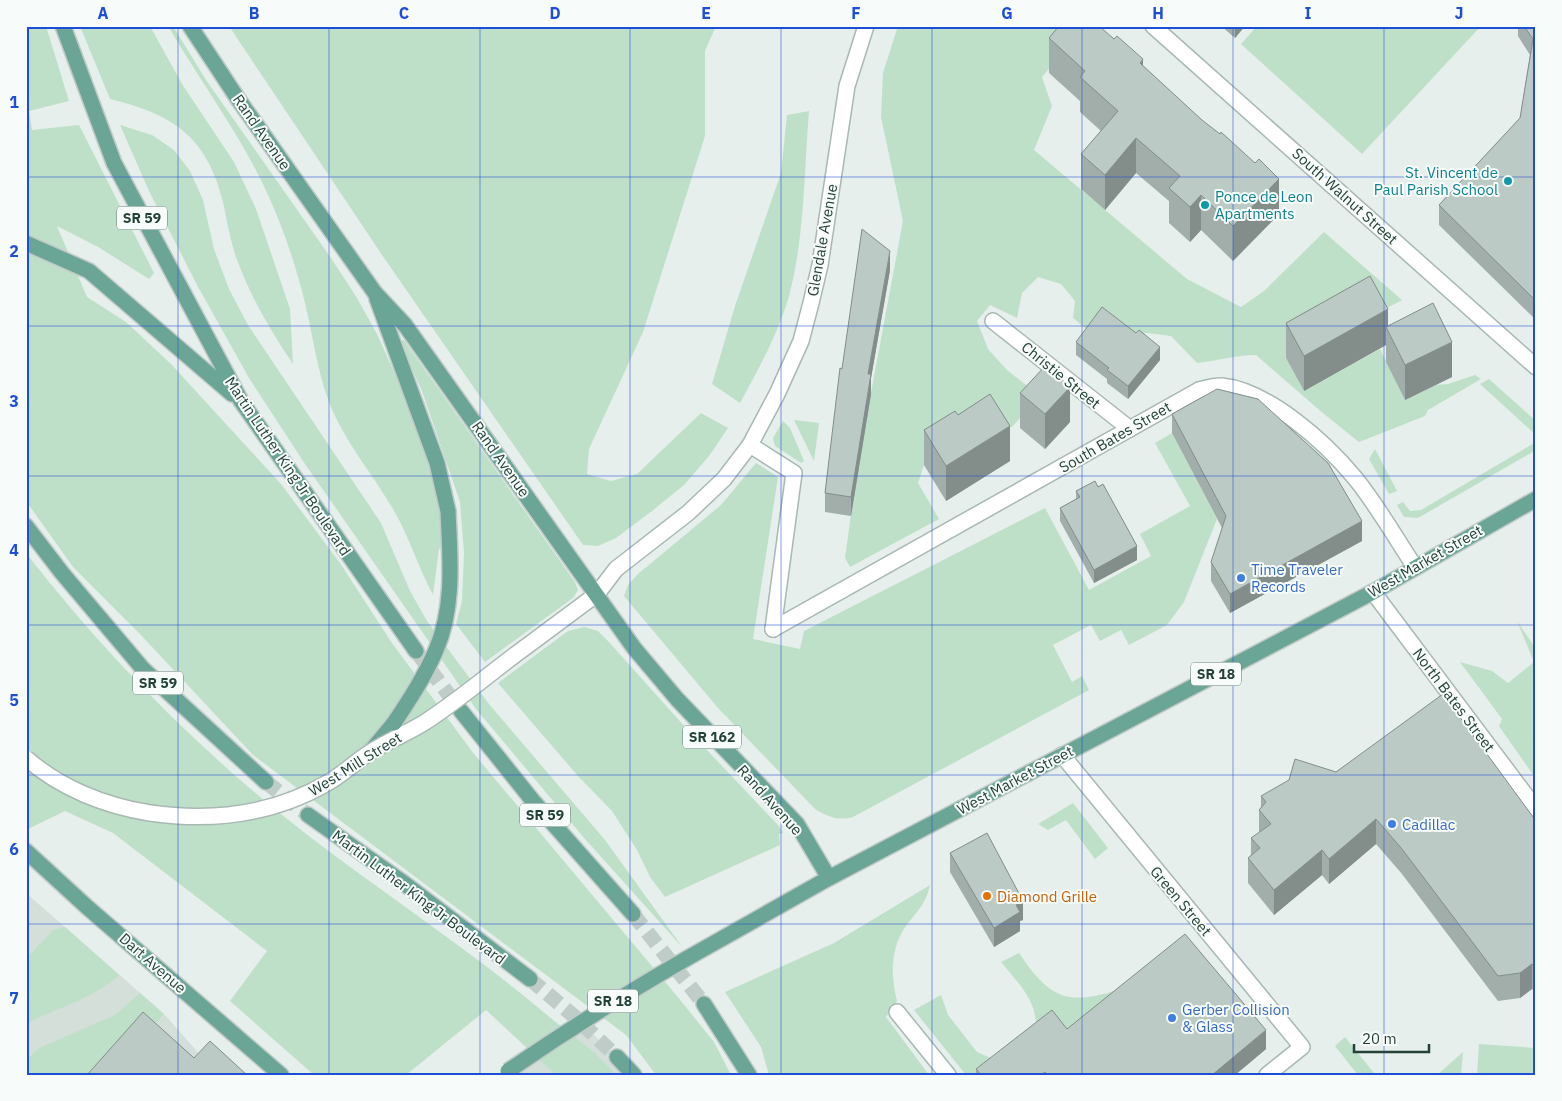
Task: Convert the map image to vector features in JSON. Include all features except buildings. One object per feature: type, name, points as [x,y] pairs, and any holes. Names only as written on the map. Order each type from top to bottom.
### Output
[{"type":"main road","name":"Martin Luther King Jr Boulevard","points":[[63,26],[114,163],[181,293],[241,401],[416,651]]},
{"type":"main road","name":"Rand Avenue","points":[[190,26],[238,99],[375,293],[405,325],[634,648],[677,699],[796,824],[828,878]]},
{"type":"main road","points":[[26,243],[89,271],[241,401]]},
{"type":"main road","points":[[368,753],[394,723],[420,684],[437,649],[448,609],[451,569],[448,511],[437,463],[375,293]]},
{"type":"main road","name":"West Market Street","points":[[505,1073],[573,1026],[641,983],[828,878],[1373,592],[1536,499]]},
{"type":"main road","name":"SR 59","points":[[26,526],[62,573],[143,669],[266,782]]},
{"type":"main road","name":"SR 59","points":[[461,711],[533,801],[633,914]]},
{"type":"main road","name":"Martin Luther King Jr Boulevard","points":[[308,815],[401,881],[530,979]]},
{"type":"main road","name":"Dart Avenue","points":[[26,851],[87,907],[281,1075]]},
{"type":"main road","points":[[704,1004],[749,1075]]},
{"type":"main road","points":[[617,1056],[634,1075]]},
{"type":"street","name":"Glendale Avenue","points":[[597,594],[616,569],[688,513],[724,479],[750,445],[777,394],[801,341],[812,303],[820,265],[847,86],[866,26]]},
{"type":"street","name":"South Walnut Street","points":[[1153,26],[1536,367]]},
{"type":"street","name":"Christie Street","points":[[993,321],[1130,429]]},
{"type":"street","name":"South Bates Street","points":[[750,445],[794,473],[773,629],[1199,390],[1220,386],[1243,391],[1278,407],[1324,446],[1355,478],[1415,567]]},
{"type":"street","name":"North Bates Street","points":[[1373,592],[1536,809]]},
{"type":"street","name":"West Mill Street","points":[[26,758],[41,772],[63,784],[101,801],[132,810],[166,815],[215,817],[247,814],[306,794],[331,781],[368,753],[423,723],[597,594]]},
{"type":"street","name":"Green Street","points":[[1062,756],[1302,1047],[1267,1075]]},
{"type":"street","points":[[897,1012],[948,1075]]},
{"type":"shaded area","points":[[26,893],[164,1014],[210,1066],[26,1075]]},
{"type":"shaded area","points":[[580,1021],[634,1075],[503,1075]]},
{"type":"green space","points":[[26,26],[46,26],[69,101],[29,111],[32,130],[79,125],[154,273],[149,279],[98,247],[57,226],[87,297],[126,322],[171,364],[281,484],[340,563],[392,643],[474,754],[714,1042],[731,1075],[656,1075],[626,1035],[253,755],[139,633],[73,567],[26,501]]},
{"type":"green space","points":[[80,26],[150,26],[182,84],[234,162],[256,209],[290,309],[293,364],[261,312],[248,285],[236,257],[216,179],[197,144],[184,131],[152,112],[110,99]]},
{"type":"green space","points":[[168,26],[173,26],[206,80],[331,258],[357,298],[377,334],[409,405],[436,487],[441,520],[442,547],[439,549],[433,595],[399,519],[350,444],[329,402],[318,365],[298,275],[268,195],[246,151]]},
{"type":"green space","points":[[229,26],[716,26],[705,51],[705,136],[643,332],[589,449],[587,474],[611,481],[637,474],[701,413],[728,428],[709,456],[684,485],[616,538],[598,546],[583,545],[382,255]]},
{"type":"green space","points":[[898,26],[1081,26],[1080,32],[1042,77],[1052,106],[1034,150],[1187,279],[1241,307],[1264,291],[1324,232],[1402,300],[1286,358],[1304,391],[1380,349],[1405,400],[1436,385],[1448,384],[1475,375],[1481,379],[1428,410],[1425,416],[1359,442],[1256,355],[1197,363],[1171,336],[1147,333],[1092,334],[1073,318],[1075,301],[1061,284],[1038,277],[1022,293],[1017,318],[990,305],[977,321],[988,349],[1007,370],[1040,396],[1012,427],[990,429],[924,465],[918,483],[939,519],[850,567],[845,558],[859,457],[903,221],[881,117],[883,73]]},
{"type":"green space","points":[[1257,26],[1481,26],[1362,154],[1241,44]]},
{"type":"green space","points":[[809,111],[801,227],[789,296],[774,337],[740,403],[712,384],[735,306],[781,173],[787,115]]},
{"type":"green space","points":[[120,125],[152,135],[174,150],[190,171],[203,200],[214,249],[229,289],[248,325],[381,523],[410,591],[427,621],[489,704],[605,840],[683,948],[585,839],[476,709],[305,464],[249,378],[197,285],[149,191]]},
{"type":"green space","points":[[404,340],[575,582],[578,590],[573,598],[485,662],[456,624],[462,601],[464,553],[460,502],[422,391],[399,341]]},
{"type":"green space","points":[[1489,379],[1536,421],[1536,435],[1480,384]]},
{"type":"green space","points":[[794,420],[819,423],[814,461]]},
{"type":"green space","points":[[783,421],[790,428],[804,461],[801,463],[775,446],[773,438]]},
{"type":"green space","points":[[1172,433],[1217,519],[1184,602],[1167,625],[1129,645],[1121,630],[1100,641],[1091,625],[1053,645],[1072,682],[1082,676],[1089,690],[853,817],[833,818],[815,809],[718,708],[624,596],[628,585],[638,574],[721,505],[756,463],[778,477],[753,639],[800,649],[804,631],[1045,508],[1089,590],[1151,556],[1140,534],[1190,506],[1155,443]]},
{"type":"green space","points":[[1536,442],[1536,450],[1418,518],[1404,517],[1397,505],[1403,502],[1410,511],[1421,510]]},
{"type":"green space","points":[[1375,449],[1397,491],[1389,494],[1369,459]]},
{"type":"green space","points":[[26,553],[83,623],[113,656],[209,752],[310,837],[514,988],[592,1051],[616,1075],[556,1075],[486,1010],[406,1075],[314,1075],[230,1001],[267,951],[113,833],[65,811],[26,830]]},
{"type":"green space","points":[[1517,621],[1536,649],[1536,779],[1499,726],[1502,719],[1460,662],[1492,671],[1508,683],[1534,662]]},
{"type":"green space","points":[[584,627],[598,631],[608,641],[686,728],[778,825],[783,833],[779,834],[780,845],[665,897],[650,877],[637,850],[612,811],[578,776],[498,683],[568,631]]},
{"type":"green space","points":[[1073,803],[1108,848],[1095,859],[1066,820],[1048,830],[1038,824]]},
{"type":"green space","points":[[930,885],[923,904],[904,929],[896,946],[893,973],[897,1001],[886,1017],[929,1075],[769,1075],[761,1047],[725,992],[834,943]]},
{"type":"green space","points":[[65,927],[119,975],[98,991],[26,1024],[26,959],[53,930]]},
{"type":"green space","points":[[1019,953],[1042,982],[1053,991],[1064,996],[1076,998],[1090,997],[1125,988],[1134,993],[993,1075],[966,1075],[914,1010],[941,995],[948,1015],[977,1052],[991,1058],[1036,1025],[1033,1007],[1029,999],[1001,962]]},
{"type":"green space","points":[[140,993],[164,1014],[109,1075],[26,1075],[26,1060],[39,1048],[115,1015]]},
{"type":"green space","points":[[1345,1037],[1374,1073],[1372,1075],[1358,1075],[1335,1046]]},
{"type":"green space","points":[[1479,1044],[1536,1048],[1536,1075],[1477,1075]]},
{"type":"green space","points":[[1463,1052],[1461,1075],[1437,1075]]},
{"type":"tunnel","points":[[416,651],[461,711]]},
{"type":"tunnel","points":[[266,782],[308,815]]},
{"type":"tunnel","points":[[633,914],[704,1004]]},
{"type":"tunnel","points":[[530,979],[575,1017],[617,1057]]},
{"type":"place","name":"St. Vincent de Paul Parish School","points":[[1508,181]]},
{"type":"place","name":"Ponce de Leon Apartments","points":[[1205,205]]},
{"type":"place","name":"Time Traveler Records","points":[[1241,578]]},
{"type":"place","name":"Cadillac","points":[[1392,824]]},
{"type":"place","name":"Diamond Grille","points":[[987,896]]},
{"type":"place","name":"Gerber Collision & Glass","points":[[1172,1018]]}]
